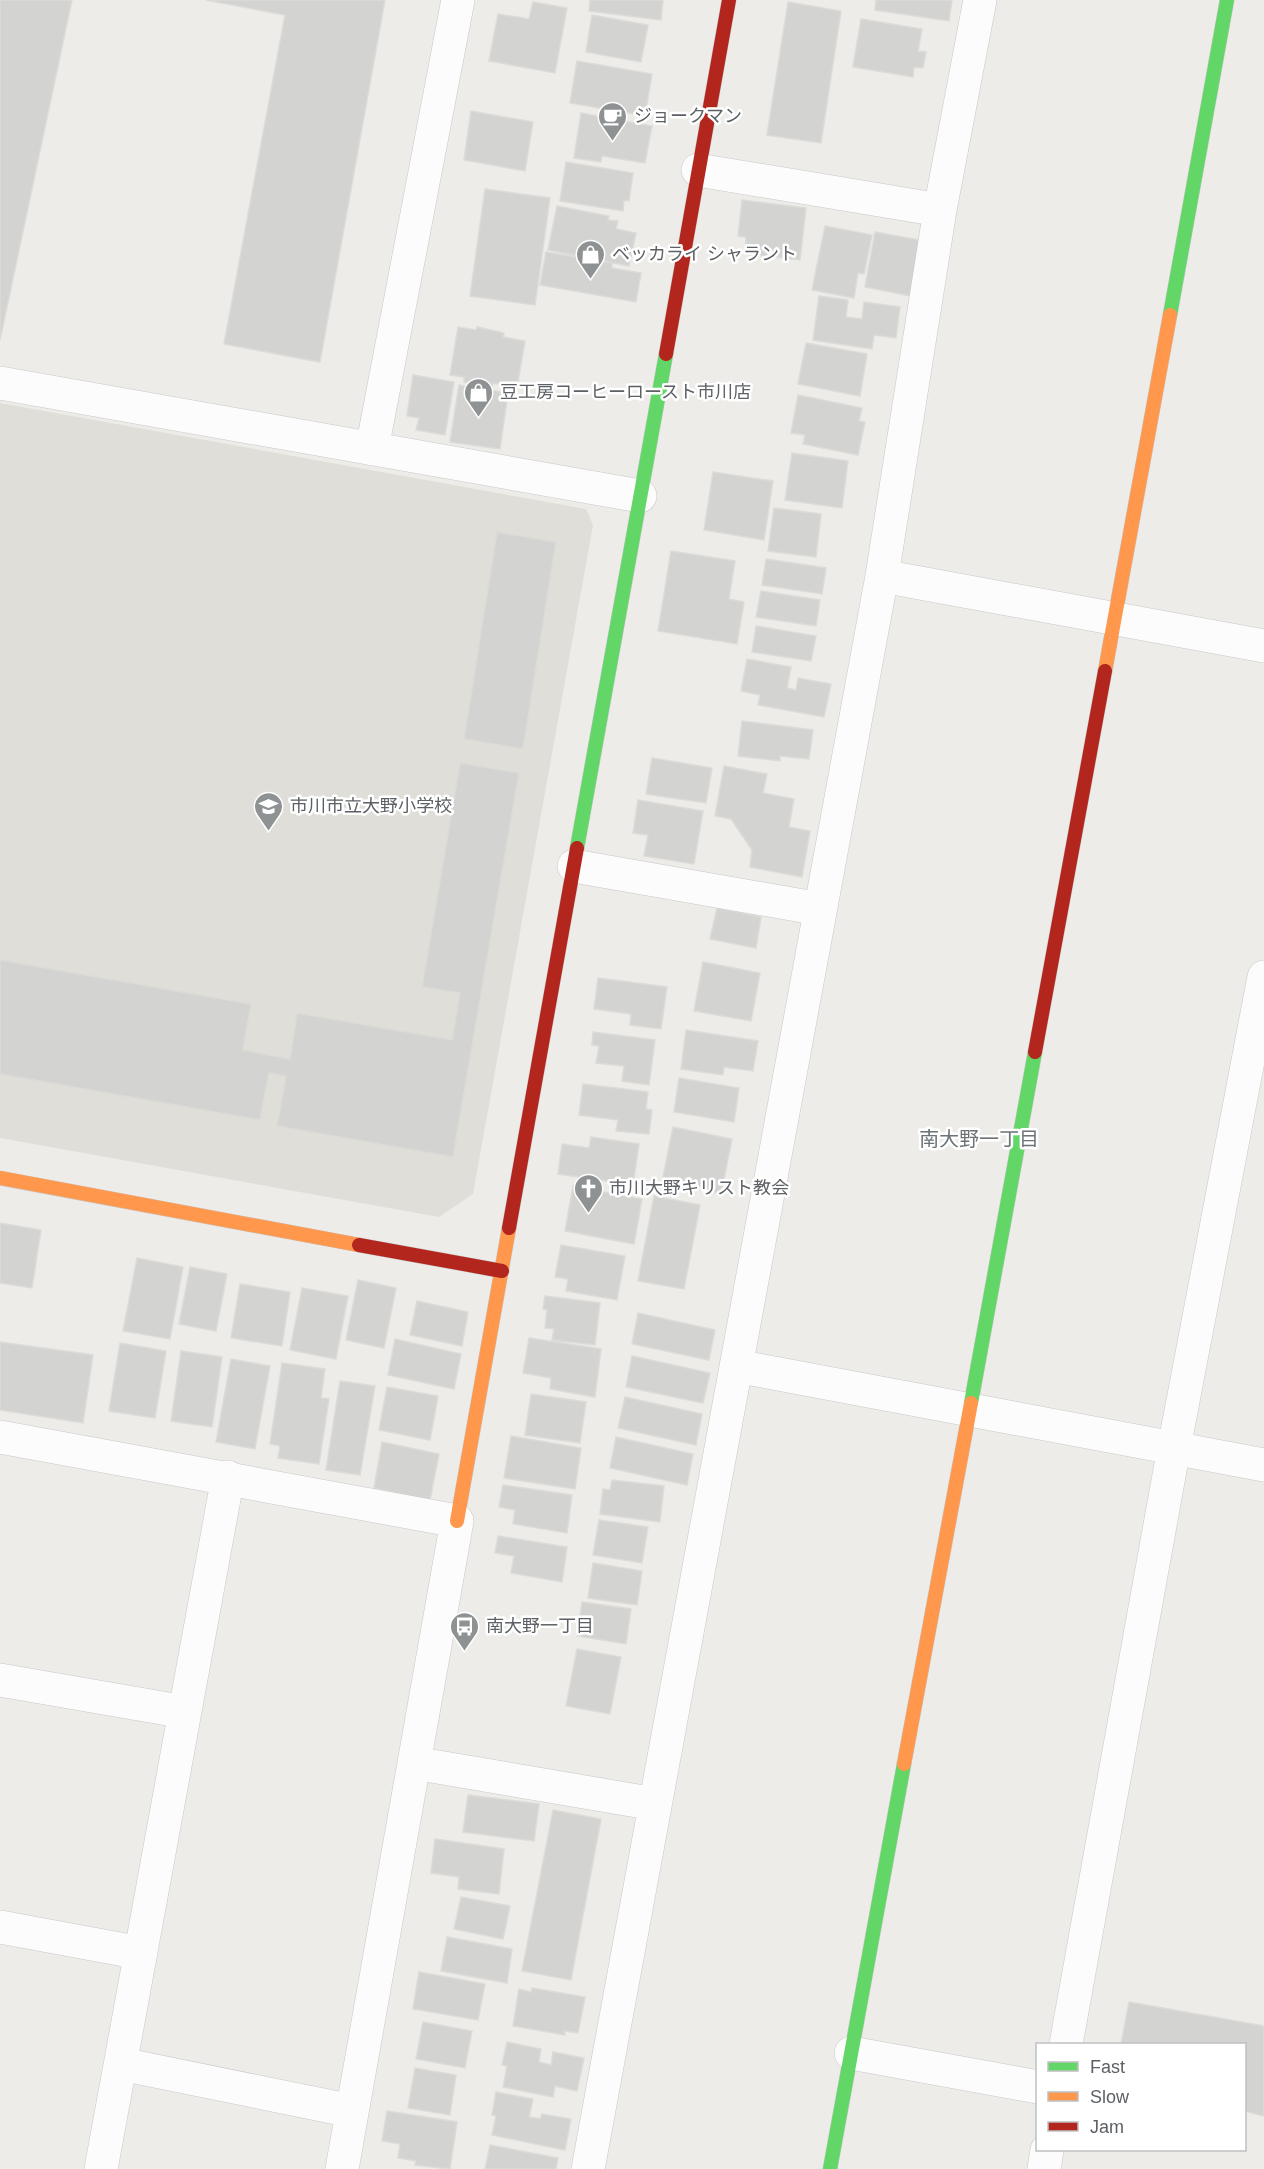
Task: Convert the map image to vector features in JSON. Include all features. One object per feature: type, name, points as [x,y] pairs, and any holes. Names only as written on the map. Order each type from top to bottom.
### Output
[{"type":"street","points":[[372,449],[458,0]]},
{"type":"street","points":[[342,2169],[729,0]]},
{"type":"street","points":[[588,2169],[882,576],[940,210],[980,0]]},
{"type":"street","points":[[830,2169],[1227,0]]},
{"type":"street","points":[[698,170],[940,210]]},
{"type":"street","points":[[0,383],[640,496]]},
{"type":"street","points":[[882,576],[1264,646]]},
{"type":"street","points":[[574,866],[820,909]]},
{"type":"street","points":[[1066,2043],[1174,1448],[1264,977]]},
{"type":"street","points":[[0,1178],[501,1271]]},
{"type":"street","points":[[736,1366],[1264,1465]]},
{"type":"street","points":[[0,1437],[228,1477],[457,1521]]},
{"type":"street","points":[[101,2169],[228,1477]]},
{"type":"street","points":[[0,1680],[185,1712]]},
{"type":"street","points":[[414,1763],[655,1804]]},
{"type":"street","points":[[0,1927],[141,1953]]},
{"type":"street","points":[[851,2053],[1036,2087]]},
{"type":"street","points":[[121,2064],[352,2111]]},
{"type":"street","points":[[1044,2169],[1047,2151]]},
{"type":"shaded area","name":"市川市立大野小学校","points":[[0,403],[586,509],[593,525],[473,1194],[439,1217],[0,1138]]},
{"type":"building","points":[[0,0],[72,0],[0,340]]},
{"type":"building","points":[[206,0],[385,0],[320,362],[224,344],[285,15]]},
{"type":"building","points":[[590,0],[663,0],[661,20],[589,11]]},
{"type":"building","points":[[876,0],[952,0],[949,21],[875,10]]},
{"type":"building","points":[[533,2],[567,8],[555,73],[489,61],[498,14],[529,19]]},
{"type":"building","points":[[788,2],[841,11],[821,143],[767,135]]},
{"type":"building","points":[[592,15],[648,25],[641,62],[586,52]]},
{"type":"building","points":[[861,19],[922,29],[918,51],[926,52],[923,68],[914,67],[913,77],[853,67]]},
{"type":"building","points":[[577,61],[652,74],[645,116],[570,103]]},
{"type":"building","points":[[471,111],[533,122],[525,171],[464,160]]},
{"type":"building","name":"ジョークマン","points":[[581,113],[652,126],[645,163],[602,156],[601,162],[574,158]]},
{"type":"building","points":[[566,162],[633,173],[629,201],[624,200],[623,211],[560,201]]},
{"type":"building","points":[[485,189],[550,198],[535,305],[470,296]]},
{"type":"building","points":[[742,200],[806,208],[800,260],[745,254],[746,237],[738,236]]},
{"type":"building","points":[[557,206],[609,216],[608,220],[618,221],[616,229],[636,233],[629,266],[548,250]]},
{"type":"building","points":[[825,226],[872,235],[864,274],[858,273],[854,298],[812,290]]},
{"type":"building","points":[[875,232],[920,240],[911,296],[865,287]]},
{"type":"building","name":"ベッカライ シャラント","points":[[546,252],[612,263],[612,268],[641,273],[636,302],[540,285]]},
{"type":"building","points":[[819,296],[848,300],[846,317],[862,319],[864,302],[900,307],[896,338],[874,335],[872,349],[813,340]]},
{"type":"building","points":[[458,327],[476,330],[477,327],[504,333],[503,337],[525,341],[517,388],[493,383],[492,387],[464,382],[464,377],[450,375]]},
{"type":"building","points":[[806,343],[867,354],[860,396],[798,384]]},
{"type":"building","points":[[413,375],[454,382],[445,435],[416,430],[419,418],[407,416]]},
{"type":"building","name":"豆工房コーヒーロースト市川店","points":[[459,385],[508,393],[500,449],[450,442]]},
{"type":"building","points":[[798,395],[862,408],[859,421],[865,422],[858,455],[803,444],[805,435],[791,433]]},
{"type":"building","points":[[792,453],[848,461],[842,508],[785,500]]},
{"type":"building","points":[[713,472],[773,481],[764,540],[704,530]]},
{"type":"building","points":[[774,508],[821,514],[816,557],[768,551]]},
{"type":"building","points":[[497,532],[556,542],[523,749],[464,739]]},
{"type":"building","points":[[671,551],[735,561],[729,599],[744,602],[737,644],[658,631]]},
{"type":"building","points":[[766,559],[826,568],[822,594],[762,585]]},
{"type":"building","points":[[761,591],[820,600],[816,626],[756,617]]},
{"type":"building","points":[[756,626],[816,636],[811,661],[752,652]]},
{"type":"building","points":[[747,659],[791,667],[787,688],[796,690],[798,678],[831,684],[824,717],[758,705],[760,695],[741,691]]},
{"type":"building","points":[[742,721],[813,730],[809,759],[780,756],[780,761],[738,756]]},
{"type":"building","points":[[652,758],[712,768],[706,803],[646,794]]},
{"type":"building","name":"市川市立大野小学校","points":[[460,763],[519,773],[453,1157],[277,1126],[286,1076],[269,1073],[260,1120],[0,1074],[0,960],[251,1004],[243,1050],[290,1059],[297,1013],[452,1040],[460,993],[422,987]]},
{"type":"building","points":[[724,766],[767,774],[763,793],[794,799],[789,827],[810,831],[802,877],[750,867],[752,850],[731,819],[715,816]]},
{"type":"building","points":[[638,800],[703,811],[694,864],[644,856],[648,835],[633,833]]},
{"type":"building","points":[[717,908],[761,917],[756,948],[710,939]]},
{"type":"building","points":[[703,962],[760,973],[751,1021],[694,1011]]},
{"type":"building","points":[[598,978],[667,987],[661,1029],[630,1025],[631,1014],[594,1009]]},
{"type":"building","points":[[686,1030],[758,1041],[753,1071],[724,1067],[723,1075],[681,1069]]},
{"type":"building","points":[[593,1032],[655,1040],[649,1085],[622,1081],[624,1066],[596,1063],[599,1046],[592,1045]]},
{"type":"building","points":[[679,1078],[739,1088],[734,1122],[674,1112]]},
{"type":"building","points":[[583,1084],[648,1092],[646,1109],[652,1110],[649,1134],[616,1131],[618,1120],[579,1115]]},
{"type":"building","points":[[673,1127],[732,1139],[721,1194],[662,1182]]},
{"type":"building","points":[[591,1137],[639,1144],[633,1185],[558,1174],[562,1144],[589,1148]]},
{"type":"building","points":[[573,1186],[642,1199],[634,1244],[565,1231]]},
{"type":"building","points":[[654,1196],[700,1205],[684,1289],[638,1281]]},
{"type":"building","points":[[0,1223],[41,1230],[32,1288],[0,1283]]},
{"type":"building","points":[[561,1245],[625,1256],[617,1300],[566,1291],[568,1279],[555,1277]]},
{"type":"building","points":[[137,1258],[183,1267],[170,1339],[123,1331]]},
{"type":"building","points":[[190,1267],[227,1274],[216,1331],[179,1324]]},
{"type":"building","points":[[358,1280],[396,1288],[384,1348],[346,1340]]},
{"type":"building","points":[[240,1284],[290,1292],[282,1346],[231,1338]]},
{"type":"building","points":[[302,1288],[348,1296],[336,1359],[290,1350]]},
{"type":"building","points":[[545,1296],[600,1303],[595,1345],[552,1340],[554,1329],[545,1328],[547,1310],[543,1309]]},
{"type":"building","points":[[417,1301],[468,1312],[462,1346],[410,1335]]},
{"type":"building","points":[[638,1313],[715,1330],[709,1360],[632,1344]]},
{"type":"building","points":[[529,1338],[601,1349],[595,1397],[550,1389],[551,1378],[523,1373]]},
{"type":"building","points":[[395,1339],[461,1354],[454,1389],[388,1375]]},
{"type":"building","points":[[0,1342],[93,1355],[83,1423],[0,1410]]},
{"type":"building","points":[[120,1343],[166,1351],[155,1418],[109,1411]]},
{"type":"building","points":[[181,1351],[222,1357],[212,1427],[171,1421]]},
{"type":"building","points":[[632,1356],[710,1373],[703,1403],[626,1387]]},
{"type":"building","points":[[231,1359],[270,1366],[255,1449],[216,1442]]},
{"type":"building","points":[[282,1363],[325,1369],[321,1398],[329,1399],[319,1464],[278,1458],[280,1446],[270,1444]]},
{"type":"building","points":[[340,1381],[375,1386],[360,1475],[326,1470]]},
{"type":"building","points":[[387,1387],[438,1396],[430,1440],[379,1430]]},
{"type":"building","points":[[531,1394],[586,1402],[580,1443],[525,1435]]},
{"type":"building","points":[[625,1397],[702,1414],[696,1445],[618,1428]]},
{"type":"building","points":[[511,1436],[581,1448],[575,1489],[504,1478]]},
{"type":"building","points":[[616,1437],[693,1454],[687,1485],[610,1468]]},
{"type":"building","points":[[382,1442],[439,1454],[430,1500],[374,1488]]},
{"type":"building","points":[[612,1480],[664,1486],[660,1522],[600,1514],[603,1489],[610,1490]]},
{"type":"building","points":[[503,1485],[572,1495],[567,1533],[513,1524],[515,1510],[499,1507]]},
{"type":"building","points":[[599,1520],[648,1527],[642,1563],[593,1555]]},
{"type":"building","points":[[498,1536],[567,1547],[562,1582],[511,1573],[514,1556],[495,1553]]},
{"type":"building","points":[[593,1563],[642,1571],[637,1605],[588,1598]]},
{"type":"building","points":[[582,1602],[631,1609],[626,1644],[577,1636]]},
{"type":"building","points":[[577,1649],[621,1657],[610,1714],[566,1706]]},
{"type":"building","points":[[468,1795],[539,1804],[534,1841],[463,1832]]},
{"type":"building","points":[[553,1810],[601,1819],[571,1980],[522,1971]]},
{"type":"building","points":[[435,1839],[504,1849],[499,1894],[458,1889],[459,1877],[431,1873]]},
{"type":"building","points":[[461,1897],[510,1906],[503,1939],[454,1929]]},
{"type":"building","points":[[447,1937],[512,1949],[507,1983],[441,1971]]},
{"type":"building","points":[[419,1972],[485,1984],[478,2020],[413,2009]]},
{"type":"building","points":[[532,1988],[585,1997],[578,2033],[564,2031],[565,2035],[513,2026],[519,1989],[531,1992]]},
{"type":"building","points":[[1129,2002],[1264,2026],[1264,2116],[1246,2112],[1246,2043],[1121,2043]]},
{"type":"building","points":[[423,2022],[472,2031],[465,2068],[416,2059]]},
{"type":"building","points":[[507,2042],[541,2049],[539,2062],[551,2065],[553,2052],[584,2058],[577,2091],[555,2086],[553,2097],[503,2087],[507,2066],[502,2065]]},
{"type":"building","points":[[415,2068],[456,2075],[450,2115],[408,2108]]},
{"type":"building","points":[[496,2092],[533,2099],[529,2117],[540,2119],[542,2114],[571,2119],[565,2150],[492,2135],[496,2116],[492,2115]]},
{"type":"building","points":[[387,2111],[457,2122],[450,2169],[415,2165],[416,2161],[398,2158],[400,2144],[382,2141]]},
{"type":"building","points":[[490,2145],[558,2158],[556,2169],[485,2169]]},
{"type":"traffic: fast","points":[[1170,315],[1227,0]]},
{"type":"traffic: fast","points":[[577,848],[666,354]]},
{"type":"traffic: fast","points":[[971,1403],[1035,1052]]},
{"type":"traffic: fast","points":[[830,2169],[904,1764]]},
{"type":"traffic: slow","points":[[1105,671],[1170,315]]},
{"type":"traffic: slow","points":[[0,1178],[359,1245]]},
{"type":"traffic: slow","points":[[457,1521],[509,1228]]},
{"type":"traffic: slow","points":[[904,1764],[971,1403]]},
{"type":"traffic: jam","points":[[666,354],[729,0]]},
{"type":"traffic: jam","points":[[1035,1052],[1105,671]]},
{"type":"traffic: jam","points":[[509,1228],[577,848]]},
{"type":"traffic: jam","points":[[359,1245],[502,1271]]},
{"type":"place","name":"ジョークマン","points":[[613,142]]},
{"type":"place","name":"ベッカライ シャラント","points":[[591,280]]},
{"type":"place","name":"豆工房コーヒーロースト市川店","points":[[479,418]]},
{"type":"place","name":"市川市立大野小学校","points":[[269,832]]},
{"type":"place","name":"市川大野キリスト教会","points":[[588,1214]]},
{"type":"place","name":"南大野一丁目","points":[[465,1652]]},
{"type":"district","name":"南大野一丁目","points":[[979,1139]]}]
